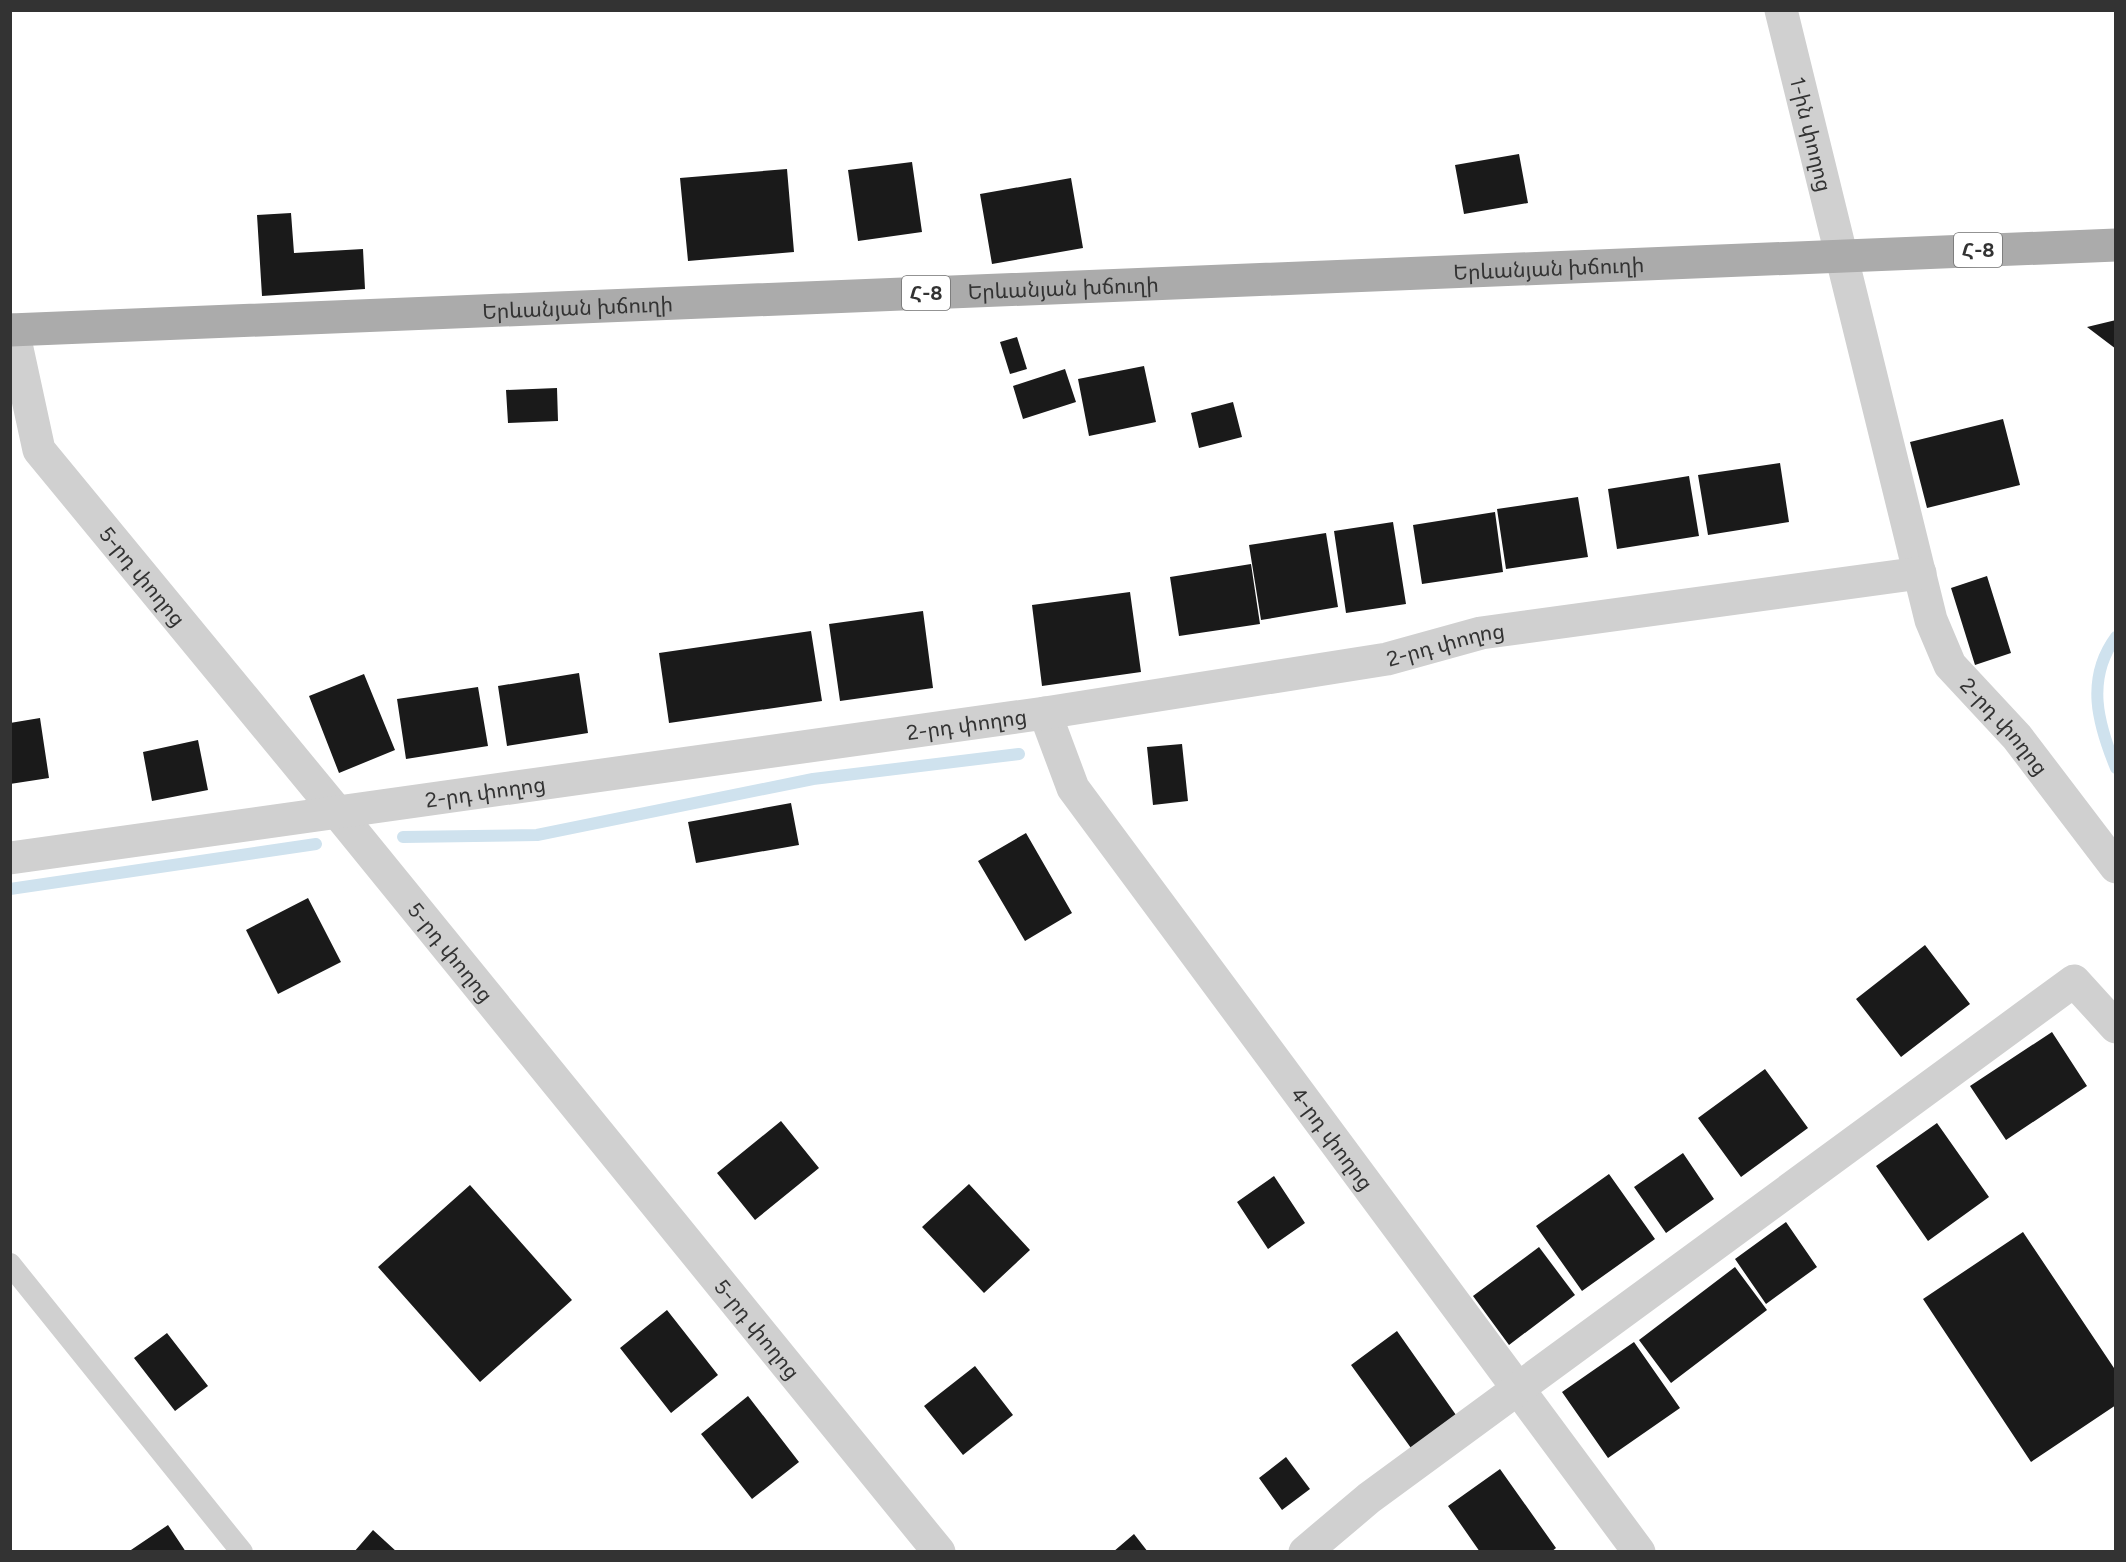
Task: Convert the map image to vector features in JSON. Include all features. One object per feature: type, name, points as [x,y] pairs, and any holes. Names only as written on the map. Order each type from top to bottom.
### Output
[{"type":"main road","name":"Երևանյան խճուղի","points":[[12,330],[1842,258],[2115,245]]},
{"type":"street","name":"1-ին փողոց","points":[[1781,10],[1842,258]]},
{"type":"street","name":"2-րդ փողոց","points":[[1842,258],[1931,620],[1950,665],[2018,737],[2115,867]]},
{"type":"street","name":"5-րդ փողոց","points":[[12,330],[39,450],[939,1551]]},
{"type":"street","name":"2-րդ փողոց","points":[[10,858],[1045,713],[1387,659],[1481,633],[1920,573]]},
{"type":"street","name":"4-րդ փողոց","points":[[1045,713],[1073,788],[1639,1551]]},
{"type":"street","points":[[1305,1551],[1369,1498],[2074,981],[2115,1027]]},
{"type":"lane","points":[[10,1264],[242,1551]]},
{"type":"building","points":[[1519,154],[1528,203],[1464,214],[1455,165]]},
{"type":"building","points":[[912,162],[922,232],[858,241],[848,170]]},
{"type":"building","points":[[787,169],[794,252],[688,261],[680,178]]},
{"type":"building","points":[[1071,178],[1083,248],[992,264],[980,194]]},
{"type":"building","points":[[291,213],[294,253],[363,249],[365,289],[262,296],[257,215]]},
{"type":"building","points":[[2116,320],[2116,349],[2087,327]]},
{"type":"building","points":[[1017,337],[1027,369],[1010,374],[1000,342]]},
{"type":"building","points":[[1144,366],[1156,422],[1089,436],[1078,379]]},
{"type":"building","points":[[1065,369],[1076,402],[1023,419],[1013,386]]},
{"type":"building","points":[[557,388],[558,421],[508,423],[506,390]]},
{"type":"building","points":[[1233,402],[1242,437],[1199,448],[1191,413]]},
{"type":"building","points":[[2003,419],[2020,485],[1927,508],[1910,442]]},
{"type":"building","points":[[1780,463],[1789,522],[1708,535],[1698,475]]},
{"type":"building","points":[[1689,476],[1699,536],[1617,549],[1608,489]]},
{"type":"building","points":[[1578,497],[1588,557],[1506,569],[1497,509]]},
{"type":"building","points":[[1495,512],[1503,572],[1422,584],[1413,525]]},
{"type":"building","points":[[1393,522],[1406,604],[1346,613],[1334,531]]},
{"type":"building","points":[[1326,533],[1338,607],[1261,620],[1249,545]]},
{"type":"building","points":[[1251,564],[1260,624],[1179,636],[1170,577]]},
{"type":"building","points":[[1987,576],[2011,653],[1975,665],[1951,588]]},
{"type":"building","points":[[1130,592],[1141,672],[1042,686],[1032,605]]},
{"type":"building","points":[[923,611],[933,688],[840,701],[829,624]]},
{"type":"building","points":[[811,631],[822,701],[669,723],[659,653]]},
{"type":"building","points":[[579,673],[588,733],[507,746],[498,686]]},
{"type":"building","points":[[364,674],[395,750],[339,773],[309,696]]},
{"type":"building","points":[[478,687],[488,746],[406,759],[397,699]]},
{"type":"building","points":[[40,718],[49,778],[10,784],[10,723]]},
{"type":"building","points":[[198,740],[208,790],[152,801],[143,752]]},
{"type":"building","points":[[1182,744],[1188,801],[1153,805],[1147,747]]},
{"type":"building","points":[[791,803],[799,845],[696,863],[688,822]]},
{"type":"building","points":[[1026,833],[1072,913],[1025,941],[978,861]]},
{"type":"building","points":[[308,898],[341,962],[278,994],[246,930]]},
{"type":"building","points":[[1925,945],[1970,1004],[1901,1057],[1856,999]]},
{"type":"building","points":[[2052,1032],[2087,1086],[2006,1140],[1970,1086]]},
{"type":"building","points":[[1765,1069],[1808,1128],[1741,1177],[1698,1118]]},
{"type":"building","points":[[781,1121],[819,1168],[755,1220],[717,1173]]},
{"type":"building","points":[[1937,1123],[1989,1197],[1928,1241],[1876,1166]]},
{"type":"building","points":[[1683,1153],[1714,1199],[1666,1233],[1634,1187]]},
{"type":"building","points":[[1609,1174],[1655,1239],[1582,1291],[1536,1226]]},
{"type":"building","points":[[1274,1176],[1305,1223],[1268,1249],[1237,1202]]},
{"type":"building","points":[[969,1184],[1030,1250],[984,1293],[922,1227]]},
{"type":"building","points":[[470,1185],[572,1300],[480,1382],[378,1267]]},
{"type":"building","points":[[1786,1222],[1817,1267],[1766,1304],[1735,1259]]},
{"type":"building","points":[[2023,1232],[2116,1371],[2116,1405],[2031,1462],[1923,1299]]},
{"type":"building","points":[[1539,1247],[1575,1295],[1509,1345],[1473,1296]]},
{"type":"building","points":[[1735,1267],[1767,1310],[1671,1383],[1639,1340]]},
{"type":"building","points":[[667,1310],[718,1375],[671,1413],[620,1348]]},
{"type":"building","points":[[1397,1331],[1456,1415],[1411,1448],[1351,1365]]},
{"type":"building","points":[[167,1333],[208,1386],[175,1411],[134,1358]]},
{"type":"building","points":[[1634,1342],[1680,1408],[1608,1458],[1562,1392]]},
{"type":"building","points":[[975,1366],[1013,1415],[963,1455],[924,1406]]},
{"type":"building","points":[[748,1396],[799,1462],[752,1499],[701,1434]]},
{"type":"building","points":[[1286,1457],[1310,1489],[1282,1510],[1259,1478]]},
{"type":"building","points":[[1500,1469],[1556,1548],[1551,1552],[1480,1552],[1448,1506]]},
{"type":"building","points":[[168,1525],[186,1552],[128,1552]]},
{"type":"building","points":[[373,1530],[397,1552],[354,1552]]},
{"type":"building","points":[[1134,1534],[1148,1552],[1113,1552]]},
{"type":"waterway","points":[[2116,637],[2106,653],[2100,669],[2098,685],[2100,718],[2116,768]]},
{"type":"waterway","points":[[403,837],[537,835],[813,779],[1019,754]]},
{"type":"waterway","points":[[10,889],[316,844]]}]
